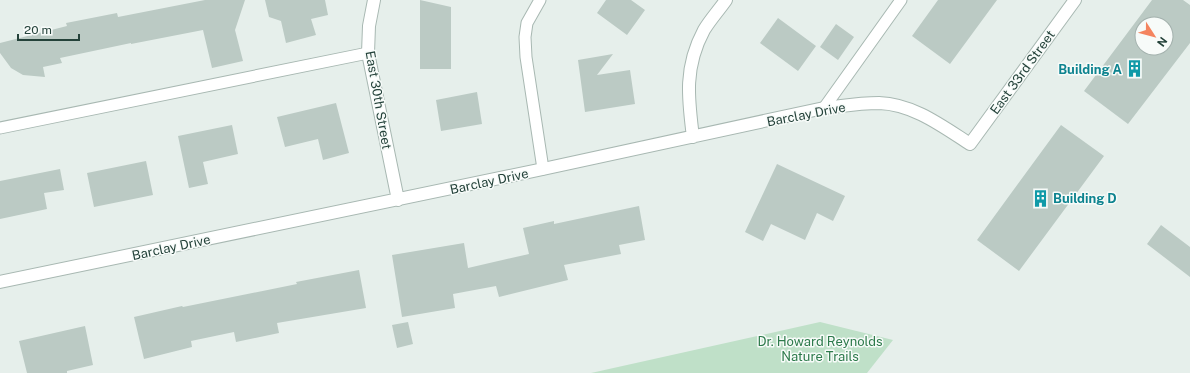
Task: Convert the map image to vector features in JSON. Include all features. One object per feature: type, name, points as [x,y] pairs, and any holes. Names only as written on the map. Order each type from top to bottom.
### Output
[{"type":"street","name":"East 30th Street","points":[[374,0],[369,26],[368,53],[398,200]]},
{"type":"street","points":[[693,137],[690,111],[689,73],[695,51],[704,30],[726,0]]},
{"type":"street","name":"East 33rd Street","points":[[970,144],[1075,0]]},
{"type":"street","name":"Barclay Drive","points":[[0,282],[398,200],[824,108],[861,103],[880,103],[898,106],[918,113],[936,122],[970,144]]},
{"type":"lane","points":[[540,0],[527,23],[525,30],[525,44],[543,169]]},
{"type":"lane","points":[[824,108],[901,0]]},
{"type":"lane","points":[[0,128],[368,53]]},
{"type":"green space","name":"Dr. Howard Reynolds Nature Trails","points":[[820,322],[893,340],[867,373],[591,373]]},
{"type":"building","points":[[205,0],[245,0],[235,30],[243,61],[212,68],[203,30],[60,58],[62,63],[43,67],[45,77],[23,75],[11,68],[0,53],[0,43],[67,26],[66,23],[117,13],[118,17]]},
{"type":"building","points":[[265,0],[325,0],[328,15],[311,19],[316,35],[286,43],[281,21],[269,17]]},
{"type":"building","points":[[420,0],[451,7],[451,69],[420,69]]},
{"type":"building","points":[[606,0],[631,0],[645,10],[627,35],[597,13]]},
{"type":"building","points":[[938,0],[997,0],[950,64],[912,36]]},
{"type":"building","name":"Building A","points":[[1152,0],[1183,0],[1190,5],[1190,43],[1128,124],[1084,91],[1134,24],[1134,56],[1174,56],[1174,16],[1140,16]]},
{"type":"building","points":[[778,18],[816,46],[798,71],[760,43]]},
{"type":"building","points":[[836,24],[854,37],[838,60],[820,47]]},
{"type":"building","points":[[613,54],[597,75],[630,70],[635,104],[585,112],[578,60]]},
{"type":"building","points":[[477,92],[482,124],[441,131],[436,100]]},
{"type":"building","points":[[336,103],[349,153],[323,160],[318,139],[285,147],[277,117]]},
{"type":"building","points":[[232,125],[238,154],[203,162],[208,184],[189,188],[178,136]]},
{"type":"building","name":"Building D","points":[[1061,125],[1104,156],[1019,271],[977,240]]},
{"type":"building","points":[[146,161],[153,195],[94,207],[87,173]]},
{"type":"building","points":[[777,164],[845,196],[833,221],[817,213],[805,240],[771,224],[763,241],[745,232]]},
{"type":"building","points":[[60,169],[64,190],[44,193],[47,209],[0,219],[0,181]]},
{"type":"building","points":[[639,206],[645,240],[619,245],[621,254],[564,265],[568,280],[499,297],[496,286],[453,294],[455,308],[402,317],[392,255],[464,243],[468,268],[529,254],[523,228],[554,221],[554,224]]},
{"type":"building","points":[[1161,225],[1190,247],[1190,277],[1147,244]]},
{"type":"building","points":[[359,270],[366,308],[277,323],[279,333],[236,342],[234,332],[191,341],[192,347],[144,359],[134,317]]},
{"type":"building","points":[[408,322],[413,344],[397,348],[392,325]]},
{"type":"building","points":[[85,326],[93,365],[67,371],[67,373],[27,373],[19,341]]},
{"type":"place","name":"Building A","points":[[1135,69]]},
{"type":"place","name":"Building D","points":[[1040,198]]}]
